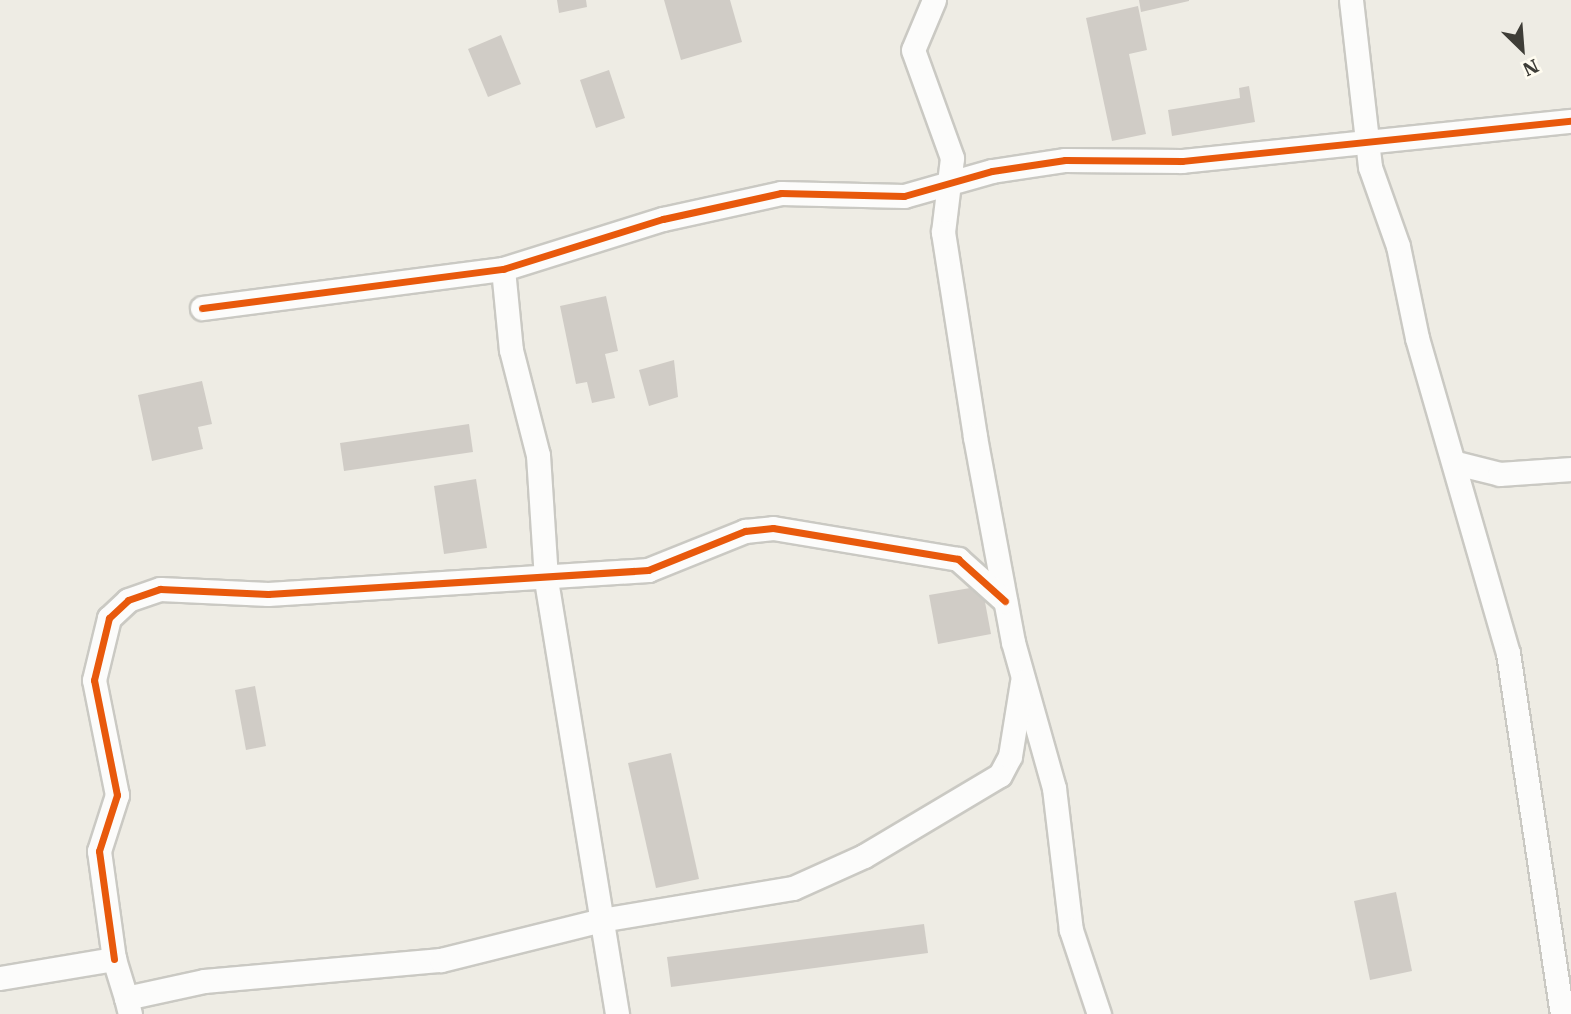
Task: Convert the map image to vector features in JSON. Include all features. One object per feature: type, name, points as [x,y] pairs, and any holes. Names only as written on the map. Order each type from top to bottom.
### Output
[{"type":"street","points":[[934,0],[913,50],[917,76],[949,146],[950,184],[943,232],[1005,601],[1054,788],[1071,930],[1099,1014]]},
{"type":"street","points":[[1352,0],[1367,144],[1457,463],[1513,677],[1562,1014]]},
{"type":"street","points":[[202,308],[503,269],[663,219],[781,193],[904,196],[1065,160],[1182,161],[1571,121]]},
{"type":"street","points":[[503,269],[511,350],[538,455],[546,580],[617,1014]]},
{"type":"street","points":[[1457,463],[1500,474],[1571,469]]},
{"type":"street","points":[[1005,601],[958,559],[773,528],[745,531],[648,570],[546,580],[268,594],[160,589],[128,600],[109,618],[94,680],[117,794],[99,852],[114,959],[128,1006],[215,980],[441,960],[601,920],[793,888],[978,793],[1000,775],[1010,756],[1023,676]]},
{"type":"street","points":[[0,978],[114,959]]},
{"type":"building","points":[[557,0],[586,0],[587,7],[559,13]]},
{"type":"building","points":[[664,0],[730,0],[742,42],[681,60]]},
{"type":"building","points":[[1139,0],[1189,0],[1189,1],[1141,12]]},
{"type":"building","points":[[1138,6],[1147,50],[1129,54],[1146,134],[1112,141],[1086,18]]},
{"type":"building","points":[[501,35],[521,84],[488,97],[468,49]]},
{"type":"building","points":[[609,70],[625,118],[596,128],[580,80]]},
{"type":"building","points":[[1249,86],[1255,122],[1172,136],[1168,110],[1240,98],[1239,88]]},
{"type":"building","points":[[606,296],[618,351],[605,354],[615,398],[592,403],[587,382],[576,384],[560,306]]},
{"type":"building","points":[[674,360],[678,397],[649,406],[639,370]]},
{"type":"building","points":[[202,381],[212,424],[198,427],[203,449],[152,461],[138,395]]},
{"type":"building","points":[[469,424],[473,452],[344,471],[340,443]]},
{"type":"building","points":[[476,479],[487,548],[444,554],[434,486]]},
{"type":"building","points":[[982,586],[991,634],[938,644],[929,595]]},
{"type":"building","points":[[255,686],[266,746],[246,750],[235,690]]},
{"type":"building","points":[[671,753],[699,879],[656,888],[628,763]]},
{"type":"building","points":[[1396,892],[1412,971],[1370,980],[1354,901]]},
{"type":"building","points":[[924,924],[928,953],[671,987],[667,957]]},
{"type":"cycle path","points":[[202,308],[503,269],[663,219],[781,193],[904,196],[992,171],[1065,160],[1182,161],[1571,121]]},
{"type":"cycle path","points":[[114,959],[99,851],[117,795],[94,680],[109,618],[128,600],[160,589],[268,594],[648,570],[745,531],[773,528],[958,559],[1005,601]]}]
